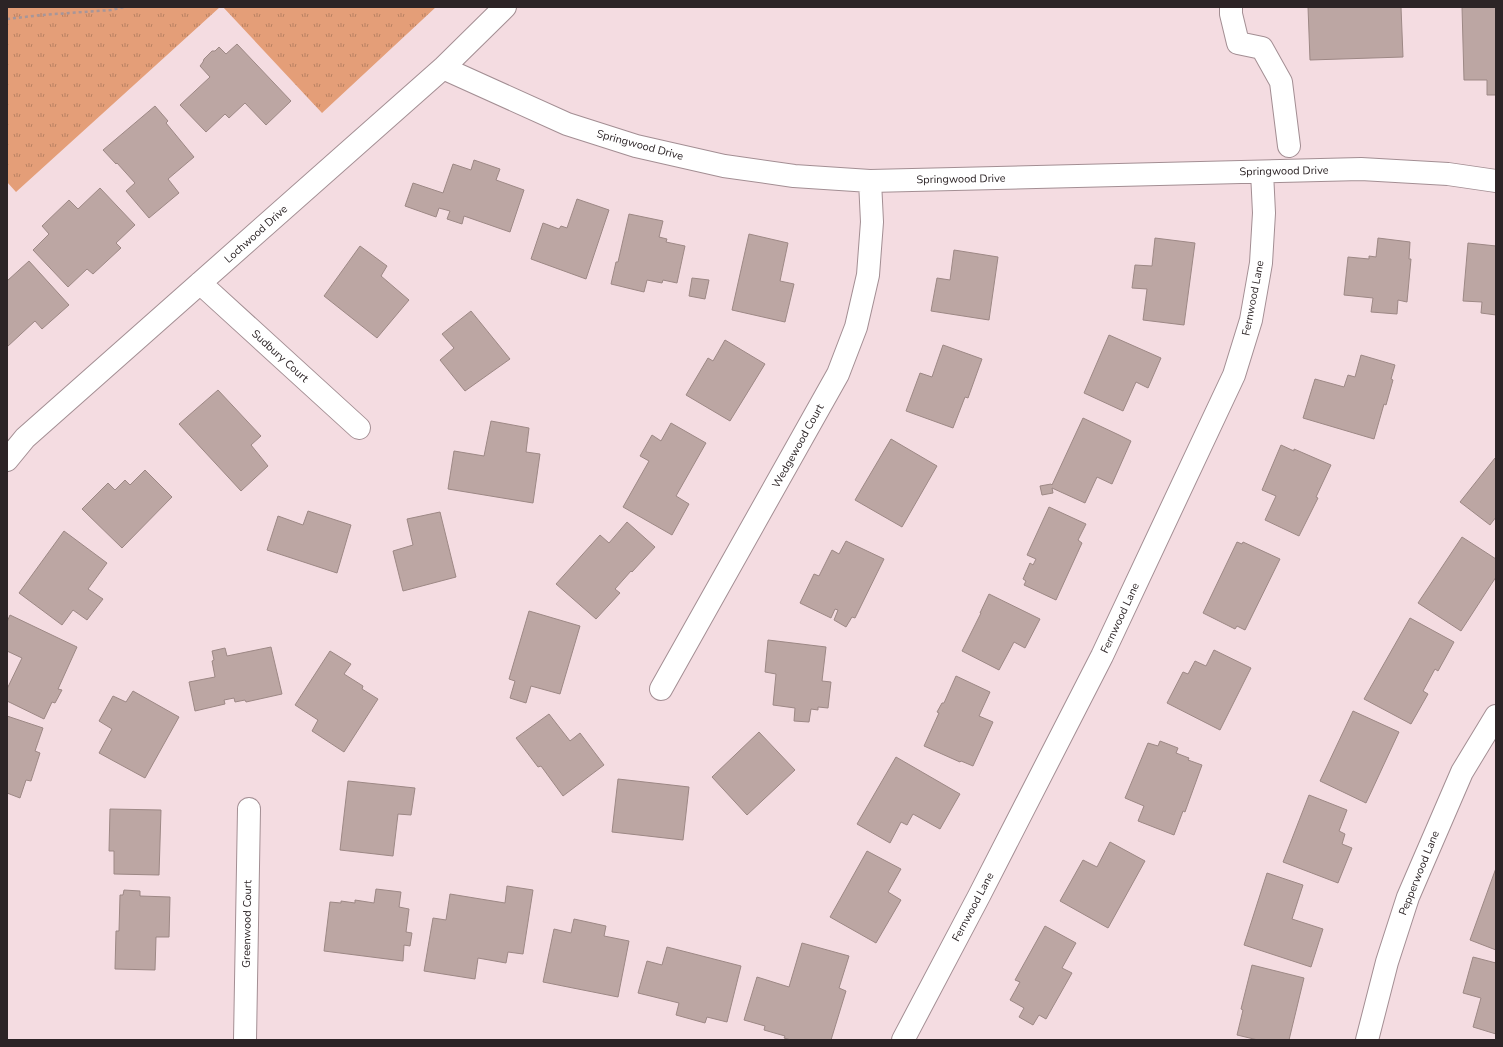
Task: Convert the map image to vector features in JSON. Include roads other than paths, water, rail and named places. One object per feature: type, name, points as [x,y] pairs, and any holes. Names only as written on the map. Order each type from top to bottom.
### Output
[{"type":"street","name":"Lochwood Drive","points":[[9,454],[25,438],[443,68],[505,7]]},
{"type":"street","points":[[1231,7],[1231,14],[1238,43],[1262,48],[1281,82],[1289,146]]},
{"type":"street","name":"Springwood Drive","points":[[443,68],[567,124],[636,146],[724,166],[794,176],[870,182],[1361,169],[1448,174],[1496,180]]},
{"type":"street","name":"Fernwood Lane","points":[[903,1040],[979,896],[1102,656],[1234,375],[1251,320],[1261,263],[1264,213],[1262,172]]},
{"type":"street","name":"Wedgewood Court","points":[[661,689],[838,374],[856,327],[868,275],[872,222],[870,182]]},
{"type":"street","name":"Sudbury Court","points":[[200,283],[359,428]]},
{"type":"street","name":"Pepperwood Lane","points":[[1367,1040],[1386,962],[1408,897],[1462,772],[1496,716]]},
{"type":"street","name":"Greenwood Court","points":[[245,1040],[249,809]]}]
